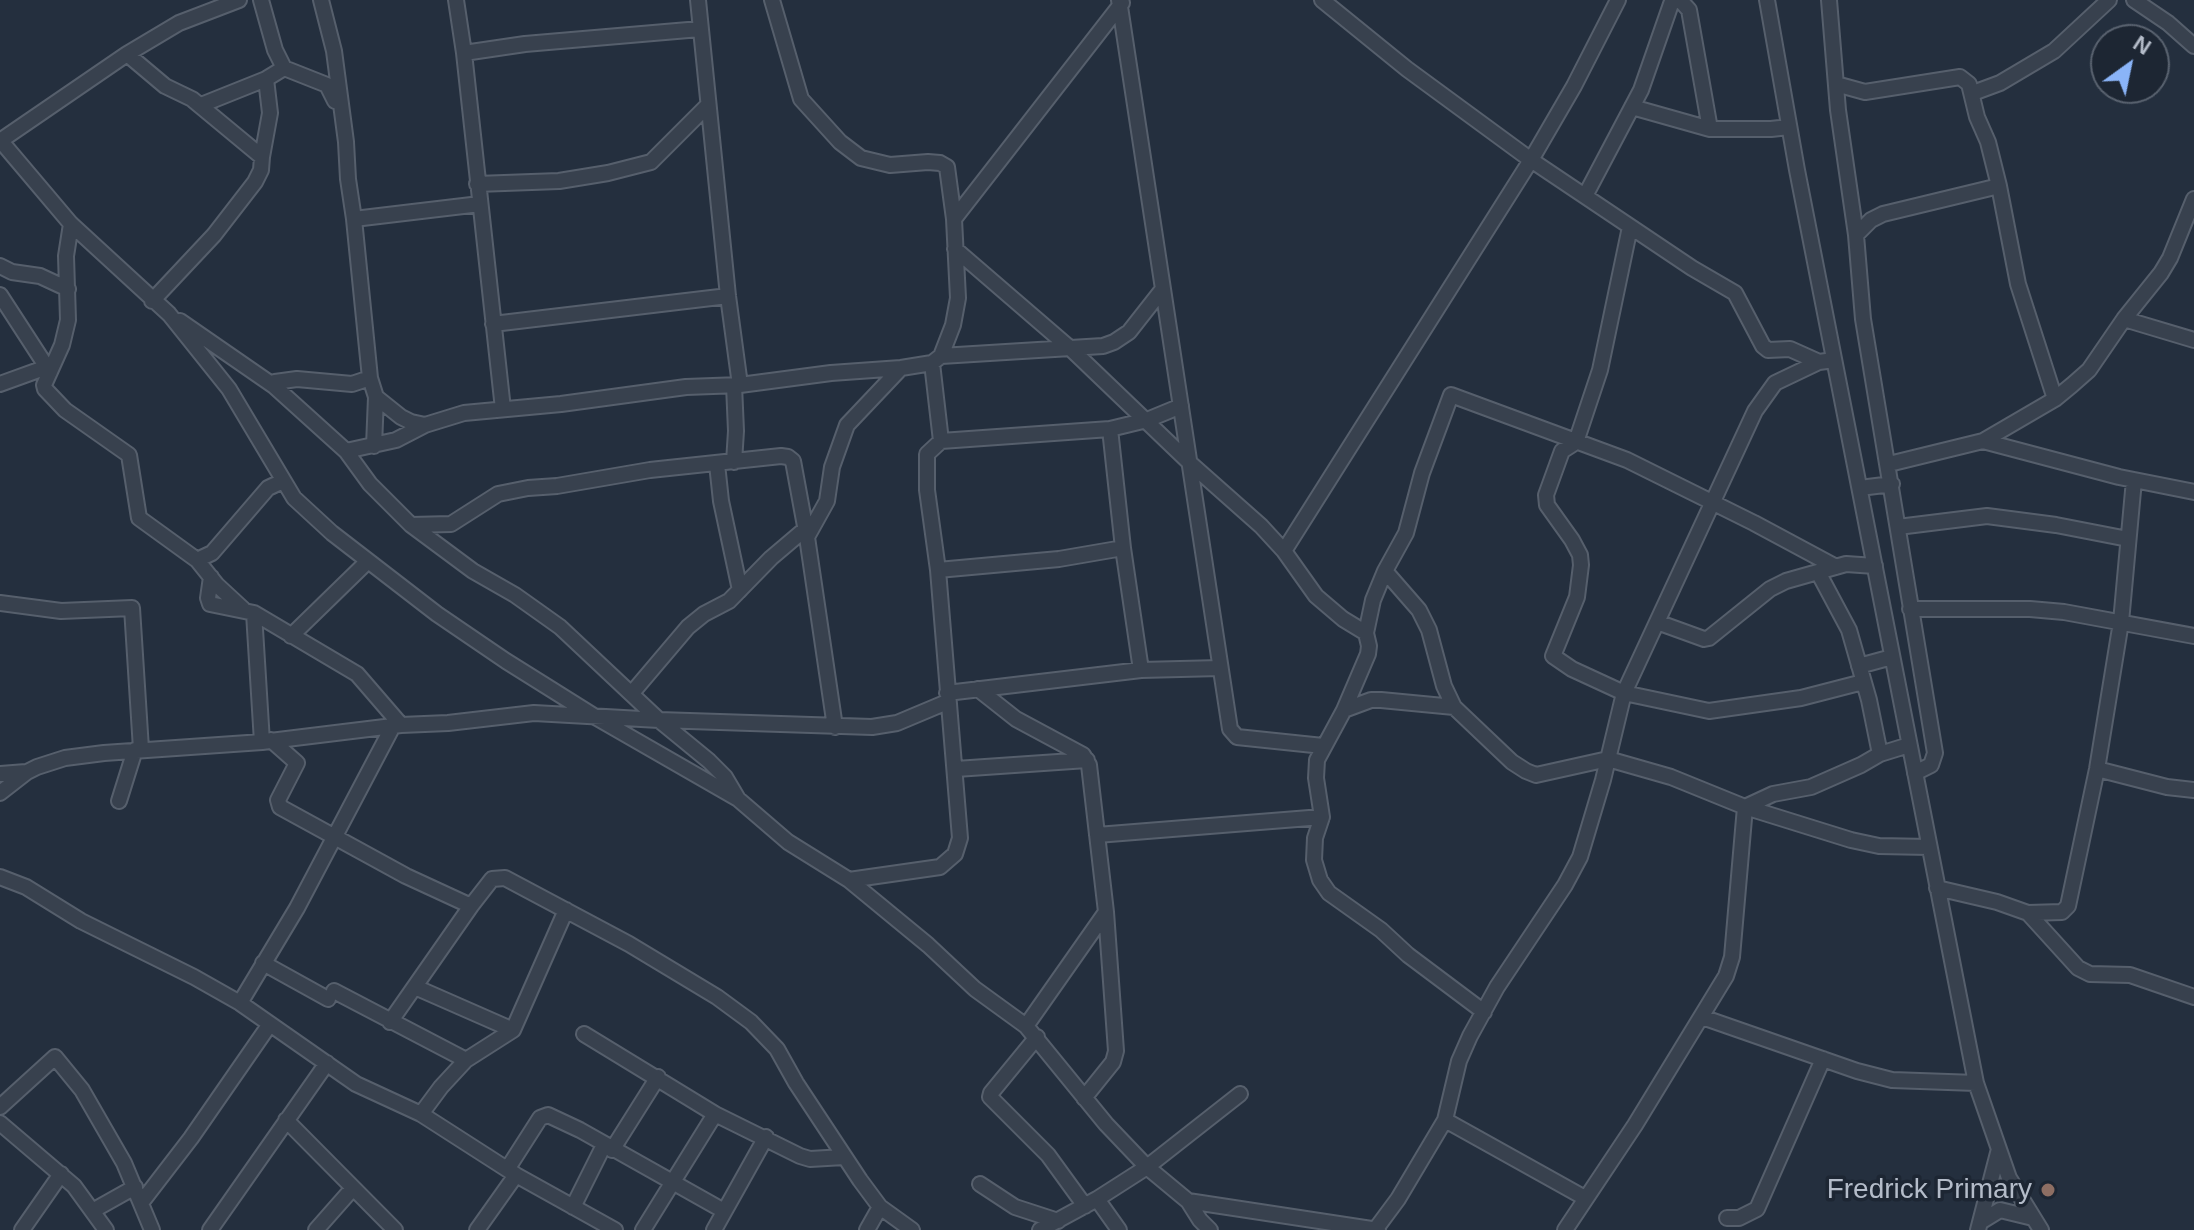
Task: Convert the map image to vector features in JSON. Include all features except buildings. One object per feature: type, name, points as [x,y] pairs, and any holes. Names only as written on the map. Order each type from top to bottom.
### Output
[{"type":"street","points":[[239,0],[179,23],[127,54],[0,140],[71,224],[152,301],[274,386],[346,451],[370,484],[411,525],[473,571],[515,595],[560,627],[659,720],[709,761],[725,777],[738,799]]},
{"type":"street","points":[[261,0],[275,50],[284,68],[327,85],[340,112]]},
{"type":"street","points":[[321,0],[334,51],[346,142],[370,378],[376,397],[374,446]]},
{"type":"street","points":[[456,0],[503,409]]},
{"type":"street","points":[[698,0],[737,385],[734,462]]},
{"type":"street","points":[[772,0],[801,99],[840,142],[861,158],[890,165],[928,162],[947,167],[954,219],[958,298],[953,325],[936,359],[941,441]]},
{"type":"street","points":[[1322,0],[1407,69],[1531,160],[1692,268],[1735,293],[1768,350],[1790,349],[1826,361]]},
{"type":"street","points":[[1284,551],[1531,160],[1574,86],[1618,0]]},
{"type":"street","points":[[1585,196],[1650,67],[1671,4],[1679,0],[1689,10],[1710,129]]},
{"type":"street","points":[[1767,0],[1826,361],[1860,488],[1976,1083],[2009,1178],[2037,1224]]},
{"type":"street","points":[[1829,0],[1863,319],[1935,753],[1931,765],[1915,773]]},
{"type":"street","points":[[1973,93],[2000,83],[2054,51],[2109,0]]},
{"type":"street","points":[[2134,0],[2168,23],[2194,46]]},
{"type":"street","points":[[954,219],[1121,2]]},
{"type":"street","points":[[1121,2],[1162,290],[1232,734],[1274,742],[1323,746]]},
{"type":"street","points":[[464,53],[700,29]]},
{"type":"street","points":[[127,54],[165,86],[201,105],[262,157]]},
{"type":"street","points":[[201,105],[266,79],[284,68]]},
{"type":"street","points":[[1836,84],[1851,90],[1870,92],[1960,77],[1969,84],[1999,186],[2018,284],[2055,399]]},
{"type":"street","points":[[152,301],[214,235],[255,182],[261,170],[270,113],[266,79]]},
{"type":"street","points":[[477,184],[559,181],[651,162],[708,105]]},
{"type":"street","points":[[1632,107],[1710,129],[1789,127]]},
{"type":"street","points":[[1856,235],[1871,220],[1883,214],[1999,186]]},
{"type":"street","points":[[1889,464],[1983,441],[2055,399],[2089,370],[2170,258],[2194,199]]},
{"type":"street","points":[[354,219],[480,204]]},
{"type":"street","points":[[71,224],[66,256],[68,320],[62,345],[48,370],[45,389],[65,410],[129,455],[139,518],[197,560],[211,577],[210,604],[248,611],[364,679],[397,725]]},
{"type":"street","points":[[1630,227],[1600,370],[1576,442],[1562,451],[1546,495],[1547,505],[1572,540],[1580,555],[1581,565],[1577,597],[1553,656],[1572,669],[1624,693],[1709,711],[1801,698],[1863,682]]},
{"type":"street","points":[[955,249],[1071,349],[1261,526],[1284,551],[1316,596],[1343,619],[1366,633]]},
{"type":"street","points":[[0,288],[6,269],[40,276],[68,289]]},
{"type":"street","points":[[346,451],[396,440],[425,425],[464,413],[686,387],[737,385],[901,368],[936,359],[1103,346],[1122,338],[1162,290]]},
{"type":"street","points":[[0,295],[48,370]]},
{"type":"street","points":[[493,324],[728,296]]},
{"type":"street","points":[[169,314],[229,389],[294,498],[367,562],[437,614],[597,718],[738,799],[788,842],[849,880],[928,945],[975,989],[1026,1026],[1084,1098],[1147,1167],[1188,1201],[1210,1230]]},
{"type":"street","points":[[2124,319],[2194,340]]},
{"type":"street","points":[[1188,1201],[1376,1230],[1445,1120],[1459,1061],[1497,987],[1565,885],[1580,857],[1624,693],[1755,411],[1775,383],[1826,361]]},
{"type":"street","points":[[632,693],[688,627],[704,614],[729,601],[806,533],[827,501],[832,467],[847,425],[901,368]]},
{"type":"street","points":[[0,384],[48,370]]},
{"type":"street","points":[[274,386],[275,382],[297,379],[352,384],[370,378]]},
{"type":"street","points":[[1484,1012],[1329,893],[1320,880],[1314,860],[1315,838],[1322,817],[1316,778],[1317,760],[1344,710],[1368,654],[1366,633],[1369,613],[1385,571],[1406,533],[1422,473],[1451,395],[1627,460],[1836,567]]},
{"type":"street","points":[[376,397],[401,417],[425,425]]},
{"type":"street","points":[[849,880],[940,867],[955,854],[960,838],[938,570],[927,490],[926,461],[930,450],[941,441],[1110,429],[1147,420],[1181,406]]},
{"type":"street","points":[[1110,429],[1141,670]]},
{"type":"street","points":[[1983,441],[2134,480],[2194,492]]},
{"type":"street","points":[[411,525],[451,524],[498,494],[650,470],[781,456],[793,461],[835,727]]},
{"type":"street","points":[[717,464],[721,501],[740,590]]},
{"type":"street","points":[[1937,888],[2028,913],[2062,912],[2068,906],[2097,769],[2121,622],[2134,480]]},
{"type":"street","points":[[197,560],[212,553],[268,488],[283,481]]},
{"type":"street","points":[[1860,488],[1892,484]]},
{"type":"street","points":[[1898,527],[1987,516],[2128,539]]},
{"type":"street","points":[[938,570],[1059,559],[1123,548]]},
{"type":"street","points":[[291,636],[367,562]]},
{"type":"street","points":[[1657,622],[1704,639],[1709,638],[1770,589],[1786,581],[1846,564],[1875,566]]},
{"type":"street","points":[[1385,571],[1419,610],[1429,630],[1444,686],[1454,707],[1512,762],[1536,775],[1608,759],[1671,777],[1745,807],[1851,840],[1879,846],[1929,847]]},
{"type":"street","points":[[1818,572],[1849,630],[1880,754]]},
{"type":"street","points":[[0,603],[61,611],[132,608],[138,750],[119,801]]},
{"type":"street","points":[[1910,609],[2030,609],[2194,636]]},
{"type":"street","points":[[248,611],[267,741],[297,763],[277,803],[332,837],[471,906]]},
{"type":"street","points":[[1859,666],[1915,639]]},
{"type":"street","points":[[0,774],[27,772],[65,758],[534,713],[872,727],[897,723],[947,697],[978,689],[1141,670],[1220,668]]},
{"type":"street","points":[[978,689],[1016,719],[1087,760],[1106,912],[1116,1051],[1113,1062],[1084,1098]]},
{"type":"street","points":[[1344,710],[1371,700],[1454,707]]},
{"type":"street","points":[[240,1003],[297,908],[332,837],[397,725]]},
{"type":"street","points":[[1745,807],[1773,794],[1811,787],[1880,754],[1909,745]]},
{"type":"street","points":[[956,769],[1087,760]]},
{"type":"street","points":[[2097,769],[2167,787],[2194,790]]},
{"type":"street","points":[[0,793],[27,772]]},
{"type":"street","points":[[1565,1230],[1635,1125],[1726,976],[1732,957],[1745,807]]},
{"type":"street","points":[[1097,835],[1322,817]]},
{"type":"street","points":[[0,877],[34,891],[81,921],[240,1003],[369,1092],[421,1114],[512,1172],[615,1230]]},
{"type":"street","points":[[390,1022],[492,879],[505,878],[695,982],[767,1037],[880,1207],[912,1230]]},
{"type":"street","points":[[421,1114],[466,1060],[513,1030],[566,910]]},
{"type":"street","points":[[1026,1026],[1106,912]]},
{"type":"street","points":[[2028,913],[2078,968],[2090,974],[2130,975],[2194,997]]},
{"type":"street","points":[[263,963],[466,1060]]},
{"type":"street","points":[[415,987],[513,1030]]},
{"type":"street","points":[[1702,1017],[1892,1080],[1976,1083]]},
{"type":"street","points":[[141,1203],[270,1024]]},
{"type":"street","points":[[584,1034],[715,1114],[805,1158],[844,1157]]},
{"type":"street","points":[[1037,1037],[990,1097],[1119,1230]]},
{"type":"street","points":[[0,1107],[55,1057],[82,1090],[124,1163],[152,1230]]},
{"type":"street","points":[[1727,1218],[1739,1218],[1757,1209],[1823,1059]]},
{"type":"street","points":[[210,1230],[327,1063]]},
{"type":"street","points":[[573,1207],[608,1148],[658,1077]]},
{"type":"street","points":[[1040,1230],[1091,1203],[1147,1167],[1240,1094]]},
{"type":"street","points":[[643,1230],[715,1114]]},
{"type":"street","points":[[477,1230],[543,1116],[551,1116],[580,1130],[724,1211]]},
{"type":"street","points":[[286,1120],[395,1230]]},
{"type":"street","points":[[1445,1120],[1585,1198]]},
{"type":"street","points":[[0,1123],[61,1174],[99,1223],[135,1187]]},
{"type":"street","points":[[714,1230],[766,1137]]},
{"type":"street","points":[[1980,1226],[1999,1149]]},
{"type":"street","points":[[22,1230],[61,1174]]},
{"type":"street","points":[[980,1184],[1015,1207],[1058,1221]]},
{"type":"street","points":[[316,1230],[353,1188]]},
{"type":"street","points":[[867,1230],[880,1207]]},
{"type":"street","points":[[1980,1226],[2000,1210],[2037,1224]]},
{"type":"place","name":"Fredrick Primary","points":[[2048,1190]]}]
